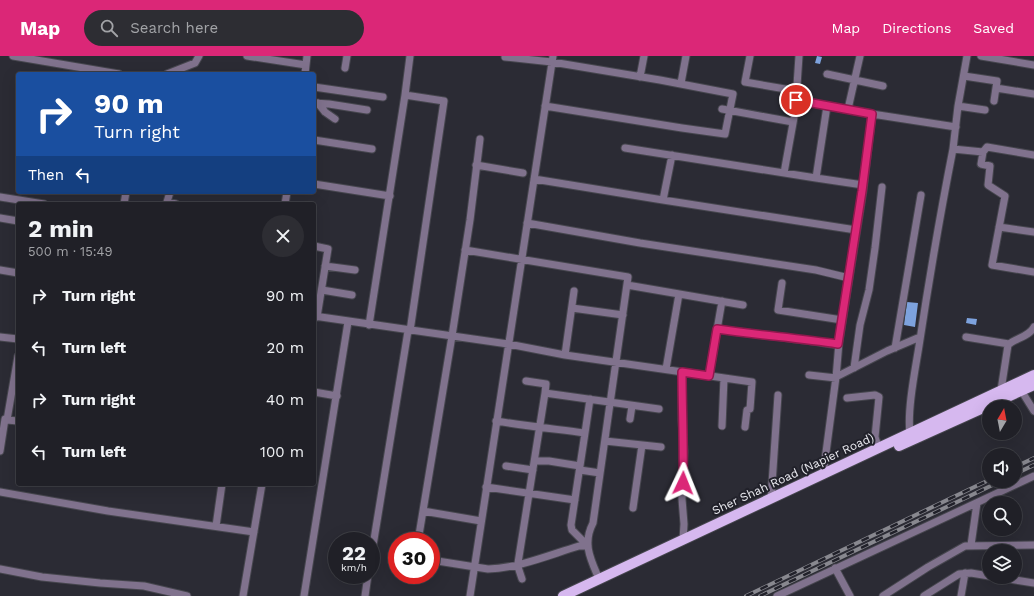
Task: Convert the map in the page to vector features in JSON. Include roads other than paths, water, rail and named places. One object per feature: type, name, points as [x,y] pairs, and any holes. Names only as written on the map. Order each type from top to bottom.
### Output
[{"type":"main road","name":"Sher Shah Road (Napier Road)","points":[[580,596],[599,579],[684,542],[1018,387],[1034,375]]},
{"type":"main road","name":"Sher Shah Road (Napier Road)","points":[[563,596],[588,588],[1001,390],[1034,385]]},
{"type":"street","points":[[13,56],[34,58],[108,72]]},
{"type":"street","points":[[171,72],[195,63],[199,56]]},
{"type":"street","points":[[248,56],[263,57],[306,65]]},
{"type":"street","points":[[305,72],[307,56]]},
{"type":"street","points":[[346,68],[347,56]]},
{"type":"street","points":[[369,325],[390,196],[410,56]]},
{"type":"street","points":[[502,56],[552,59],[733,94],[726,109],[725,134],[545,106]]},
{"type":"street","points":[[640,77],[644,56]]},
{"type":"street","points":[[681,83],[686,56]]},
{"type":"street","points":[[750,56],[745,82],[797,91]]},
{"type":"street","points":[[784,173],[797,100],[799,56]]},
{"type":"street","points":[[848,110],[860,56]]},
{"type":"street","points":[[910,434],[910,418],[920,337],[953,149],[958,106],[967,56]]},
{"type":"street","points":[[981,56],[1034,65]]},
{"type":"street","points":[[470,596],[552,59]]},
{"type":"street","points":[[827,74],[883,86]]},
{"type":"street","points":[[964,76],[997,81],[994,101]]},
{"type":"street","points":[[316,86],[382,97]]},
{"type":"street","points":[[996,88],[1034,94]]},
{"type":"street","points":[[375,532],[409,331],[444,101],[405,95]]},
{"type":"street","points":[[797,100],[848,110],[956,127]]},
{"type":"street","points":[[316,103],[367,110]]},
{"type":"street","points":[[316,103],[335,120]]},
{"type":"street","points":[[816,178],[827,106]]},
{"type":"street","points":[[958,106],[985,110]]},
{"type":"street","points":[[726,109],[793,122]]},
{"type":"street","points":[[823,475],[836,378],[838,344],[863,186],[872,114]]},
{"type":"street","points":[[420,532],[452,336],[480,139]]},
{"type":"street","points":[[316,140],[372,149]]},
{"type":"street","points":[[625,148],[863,186]]},
{"type":"street","points":[[1034,155],[987,148],[983,152],[981,164],[990,166],[988,185],[1005,196],[992,265],[1034,272]]},
{"type":"street","points":[[953,149],[983,152]]},
{"type":"street","points":[[663,200],[672,155]]},
{"type":"street","points":[[476,165],[523,173]]},
{"type":"street","points":[[534,179],[856,230]]},
{"type":"street","points":[[316,184],[390,196]]},
{"type":"street","points":[[854,368],[860,325],[875,248],[882,187]]},
{"type":"street","points":[[895,348],[921,195]]},
{"type":"street","points":[[0,197],[31,202]]},
{"type":"street","points":[[0,218],[16,221]]},
{"type":"street","points":[[527,223],[640,243],[816,270],[848,278]]},
{"type":"street","points":[[999,227],[1034,232]]},
{"type":"street","points":[[316,246],[328,249],[322,290],[316,317],[508,344],[565,355],[752,382],[750,409],[747,410],[745,427]]},
{"type":"street","points":[[465,250],[628,277],[593,523],[588,531],[589,556],[599,579]]},
{"type":"street","points":[[325,266],[355,270]]},
{"type":"street","points":[[0,270],[16,273]]},
{"type":"street","points":[[782,282],[778,310],[842,320]]},
{"type":"street","points":[[627,285],[743,305]]},
{"type":"street","points":[[322,290],[352,294]]},
{"type":"street","points":[[565,355],[574,291]]},
{"type":"street","points":[[666,370],[679,294]]},
{"type":"street","points":[[709,376],[722,301]]},
{"type":"street","points":[[572,308],[623,315]]},
{"type":"street","points":[[304,596],[348,322]]},
{"type":"street","points":[[966,337],[1009,344],[1032,331],[1034,327]]},
{"type":"street","points":[[717,329],[838,344]]},
{"type":"street","points":[[0,336],[16,339]]},
{"type":"street","points":[[809,376],[836,378],[920,337]]},
{"type":"street","points":[[1001,390],[1009,344]]},
{"type":"street","points":[[0,451],[4,419],[16,365]]},
{"type":"street","points":[[682,372],[682,421],[684,451],[682,499],[684,542]]},
{"type":"street","points":[[722,426],[724,378]]},
{"type":"street","points":[[522,579],[518,565],[546,384],[526,381]]},
{"type":"street","points":[[1018,387],[1034,411]]},
{"type":"street","points":[[316,392],[337,396]]},
{"type":"street","points":[[545,393],[659,409]]},
{"type":"street","points":[[771,499],[778,395]]},
{"type":"street","points":[[847,398],[875,395],[879,397],[875,437],[879,449]]},
{"type":"street","points":[[588,546],[572,530],[571,525],[590,399]]},
{"type":"street","points":[[630,419],[632,406]]},
{"type":"street","points":[[4,419],[16,421]]},
{"type":"street","points":[[496,421],[585,433]]},
{"type":"street","points":[[605,441],[661,447]]},
{"type":"street","points":[[633,508],[642,445]]},
{"type":"street","points":[[535,461],[549,461],[600,473]]},
{"type":"street","points":[[506,466],[533,470]]},
{"type":"street","points":[[777,596],[1034,476]]},
{"type":"street","points":[[216,526],[222,486]]},
{"type":"street","points":[[243,596],[262,486]]},
{"type":"street","points":[[486,487],[575,500]]},
{"type":"street","points":[[0,492],[108,511],[254,532]]},
{"type":"street","points":[[971,545],[977,502]]},
{"type":"street","points":[[423,512],[481,521]]},
{"type":"street","points":[[883,596],[928,566],[959,548],[971,545],[1034,545]]},
{"type":"street","points":[[440,561],[488,570],[518,565],[579,546],[588,546]]},
{"type":"street","points":[[835,568],[850,596]]},
{"type":"street","points":[[0,569],[100,583],[144,586],[157,593],[187,596]]},
{"type":"street","points":[[924,596],[959,574],[965,573],[982,575]]},
{"type":"street","points":[[961,596],[965,573]]},
{"type":"street","points":[[1022,581],[1034,583]]},
{"type":"street","points":[[365,596],[367,584]]},
{"type":"railway","points":[[1022,464],[1034,458]]},
{"type":"railway","points":[[1022,471],[1034,465]]},
{"type":"railway","points":[[746,596],[982,483]]},
{"type":"railway","points":[[760,596],[986,488]]}]
